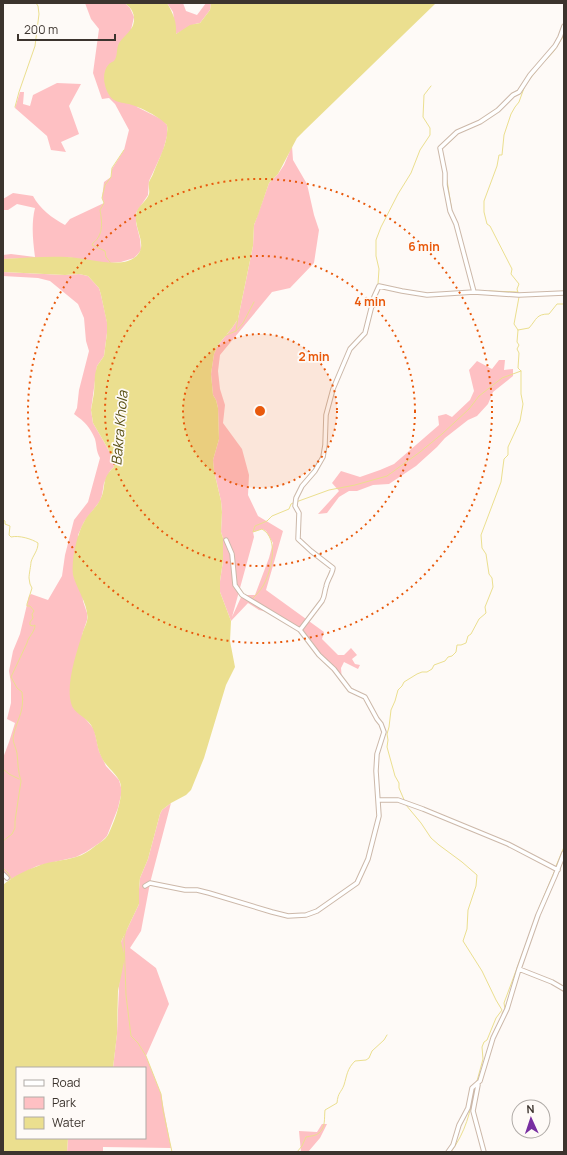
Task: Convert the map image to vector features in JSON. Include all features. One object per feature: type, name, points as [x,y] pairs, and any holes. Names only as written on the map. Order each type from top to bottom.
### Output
[{"type":"street","points":[[474,292],[456,224],[450,211],[440,148],[457,132],[480,122],[498,110],[519,92],[530,75],[555,46],[564,26]]},
{"type":"street","points":[[300,630],[325,596],[326,586],[333,568],[298,539],[300,513],[295,506],[296,498],[302,486],[315,471],[323,457],[326,416],[333,389],[350,349],[365,333],[374,297],[379,286],[427,295],[474,292],[519,295],[564,292]]},
{"type":"street","points":[[146,886],[150,883],[203,892],[288,916],[306,915],[317,911],[357,883],[368,859],[375,834],[379,816],[376,771],[377,754],[384,732],[381,724],[365,697],[350,690],[300,630],[242,594],[235,585],[232,554],[226,540]]},
{"type":"street","points":[[379,800],[398,800],[423,809],[508,844],[558,870]]},
{"type":"street","points":[[484,1152],[473,1111],[478,1085],[493,1038],[507,1010],[518,969],[538,915],[564,853]]},
{"type":"street","points":[[3,874],[7,878]]},
{"type":"street","points":[[518,969],[564,988]]},
{"type":"street","points":[[448,1152],[453,1145],[459,1125],[468,1108],[472,1088],[478,1085]]},
{"type":"green space","points":[[85,3],[126,4],[130,8],[134,17],[131,30],[137,107],[163,120],[167,125],[167,136],[163,151],[149,181],[148,195],[136,213],[136,223],[141,250],[134,258],[121,262],[110,263],[67,257],[3,259],[3,255],[11,254],[35,257],[33,226],[35,208],[17,204],[8,210],[3,210],[3,199],[13,193],[33,196],[47,213],[65,225],[70,219],[104,203],[102,198],[104,182],[111,177],[112,169],[124,150],[129,130],[115,104],[109,98],[102,99],[93,73],[99,29],[91,19]]},
{"type":"green space","points":[[167,3],[183,3],[186,11],[197,15],[206,3],[211,3],[210,10],[200,23],[176,34],[173,12]]},
{"type":"green space","points":[[57,83],[81,84],[69,106],[79,134],[61,142],[66,152],[51,150],[47,136],[15,108],[20,92],[24,92],[23,104],[30,106],[33,95]]},
{"type":"green space","points":[[292,146],[293,160],[307,184],[319,230],[314,263],[290,288],[272,292],[220,355],[218,371],[220,389],[225,405],[223,423],[242,449],[249,475],[248,495],[258,516],[283,531],[266,590],[324,632],[322,639],[338,655],[344,655],[351,648],[357,655],[352,659],[355,664],[360,665],[358,669],[344,662],[341,668],[342,681],[334,669],[319,655],[300,630],[272,613],[259,610],[248,603],[231,621],[220,592],[223,561],[223,538],[221,532],[222,512],[213,460],[219,439],[218,408],[213,395],[211,374],[214,354],[218,345],[238,319],[253,246],[254,225],[269,183],[284,165]],"holes":[[[262,529],[266,531],[273,543],[255,595],[242,595],[232,617],[254,537],[253,532]]]},
{"type":"green space","points":[[3,272],[65,275],[79,274],[88,276],[99,288],[101,295],[107,322],[107,333],[104,356],[97,366],[91,410],[93,423],[113,459],[114,467],[110,471],[104,483],[100,501],[84,522],[78,535],[83,601],[87,613],[87,620],[82,635],[83,716],[94,729],[99,751],[106,766],[119,780],[122,791],[118,808],[107,836],[101,842],[76,857],[37,866],[9,880],[3,874],[3,758],[15,723],[7,719],[11,703],[11,683],[9,671],[13,651],[20,634],[29,596],[31,594],[48,600],[62,576],[65,555],[74,520],[88,502],[100,458],[95,439],[91,431],[84,422],[74,414],[77,408],[79,390],[89,351],[86,341],[84,318],[78,304],[50,281],[38,278],[3,276]]},
{"type":"green space","points":[[499,360],[505,360],[504,370],[513,369],[513,376],[493,392],[488,404],[477,416],[468,420],[445,438],[416,466],[389,484],[373,485],[357,491],[349,491],[339,497],[327,513],[318,514],[339,491],[332,483],[341,471],[360,477],[394,464],[439,425],[438,416],[446,414],[452,417],[470,400],[474,391],[469,370],[477,361],[492,369]]},
{"type":"green space","points":[[171,803],[150,883],[141,931],[130,948],[156,968],[169,1004],[146,1056],[161,1094],[171,1148],[103,1147],[103,1152],[67,1152],[68,1139],[146,1139],[146,1067],[113,1067],[117,1033],[121,942],[139,904],[140,878],[148,859],[162,810]]},
{"type":"green space","points":[[322,1124],[327,1124],[320,1138],[308,1152],[301,1152],[299,1131],[317,1132]]},
{"type":"water","name":"Bakra Khola","points":[[124,3],[167,3],[174,18],[176,34],[190,25],[200,23],[210,10],[211,3],[436,3],[297,138],[278,174],[269,183],[254,225],[253,246],[238,319],[218,345],[214,354],[211,374],[213,395],[218,408],[219,439],[213,460],[222,512],[221,532],[223,538],[223,561],[220,592],[231,621],[230,641],[235,667],[226,685],[204,758],[191,790],[186,795],[162,810],[148,859],[140,878],[139,904],[121,942],[125,957],[118,991],[117,1034],[113,1067],[16,1067],[16,1139],[68,1139],[67,1152],[3,1152],[3,885],[33,868],[81,855],[102,841],[108,835],[113,823],[120,800],[121,785],[115,774],[101,756],[91,725],[72,706],[70,695],[72,669],[87,621],[85,604],[73,575],[75,547],[81,527],[100,500],[105,480],[114,467],[113,459],[93,423],[91,410],[95,375],[97,366],[104,356],[107,333],[107,323],[101,295],[99,288],[88,276],[79,274],[65,275],[3,272],[3,259],[67,257],[116,263],[133,259],[139,253],[141,243],[136,214],[149,194],[149,182],[165,144],[167,125],[160,119],[134,105],[114,100],[106,89],[104,74],[106,68],[114,61],[117,55],[119,43],[130,31],[134,22],[134,14]]},
{"type":"waterway","points":[[15,107],[35,46],[39,14],[36,3]]},
{"type":"waterway","points":[[543,63],[554,51],[564,35]]},
{"type":"waterway","points":[[525,85],[537,70]]},
{"type":"waterway","points":[[378,284],[379,269],[376,256],[376,240],[398,194],[411,173],[420,150],[430,135],[430,128],[423,117],[424,95],[431,86]]},
{"type":"waterway","points":[[405,802],[399,788],[399,783],[395,776],[387,747],[387,734],[391,710],[398,690],[404,682],[417,674],[427,672],[432,669],[434,665],[445,661],[448,657],[452,656],[456,652],[457,645],[466,643],[468,636],[471,634],[479,619],[486,613],[485,607],[493,587],[492,578],[489,574],[486,554],[482,548],[481,535],[501,482],[504,459],[508,455],[508,447],[520,421],[523,404],[521,394],[521,371],[518,368],[518,330],[514,324],[519,297],[517,289],[519,284],[511,274],[512,269],[490,226],[487,224],[484,212],[484,201],[497,166],[499,155],[502,155],[504,135],[511,114],[519,102],[524,88]]},
{"type":"waterway","points":[[445,146],[458,134]]},
{"type":"waterway","points":[[110,262],[106,257],[105,251],[92,245],[97,240],[101,232],[102,223],[100,210],[104,203],[102,198],[105,185],[111,177],[112,168],[124,150]]},
{"type":"waterway","points":[[447,180],[452,212]]},
{"type":"waterway","points":[[489,291],[518,292]]},
{"type":"waterway","points":[[224,336],[236,331],[243,323],[254,302]]},
{"type":"waterway","points":[[518,330],[529,328],[539,316],[549,314],[557,304],[564,304]]},
{"type":"waterway","points":[[236,331],[238,318]]},
{"type":"waterway","points":[[296,502],[329,490],[355,485],[387,476],[442,434],[469,409],[479,396],[502,378],[521,371]]},
{"type":"waterway","points":[[253,598],[261,590],[266,580],[269,573],[272,556],[271,540],[268,534],[262,529],[253,532],[255,526],[267,521],[272,516],[289,509],[293,503]]},
{"type":"waterway","points":[[3,520],[5,521],[5,524],[10,526],[9,535],[11,537],[25,538],[38,543],[31,562],[29,578],[32,588],[27,604],[27,606],[30,606],[34,611],[30,625],[35,625],[35,628],[11,677],[17,688],[22,692],[23,699],[13,738],[21,781],[15,828],[12,834],[3,841]]},
{"type":"waterway","points":[[3,769],[19,779]]},
{"type":"waterway","points":[[406,805],[431,838],[477,875],[476,886],[468,910],[467,929],[463,941],[482,971],[502,1010],[496,1018],[487,1040],[484,1042],[482,1047],[483,1059],[477,1081]]},
{"type":"waterway","points":[[556,866],[564,847]]},
{"type":"waterway","points":[[3,868],[12,880]]},
{"type":"waterway","points":[[539,908],[555,870]]},
{"type":"waterway","points":[[502,1013],[505,1009],[504,1003],[536,917]]},
{"type":"waterway","points":[[126,930],[124,938],[126,995],[131,1036],[138,1043],[146,1056],[161,1094],[172,1152]]},
{"type":"waterway","points":[[297,1152],[302,1146],[306,1137],[316,1135],[321,1131],[324,1125],[325,1110],[337,1103],[338,1097],[352,1064],[355,1061],[366,1060],[369,1058],[372,1051],[384,1040],[387,1035]]},
{"type":"waterway","points":[[451,1152],[467,1122],[475,1088]]}]
